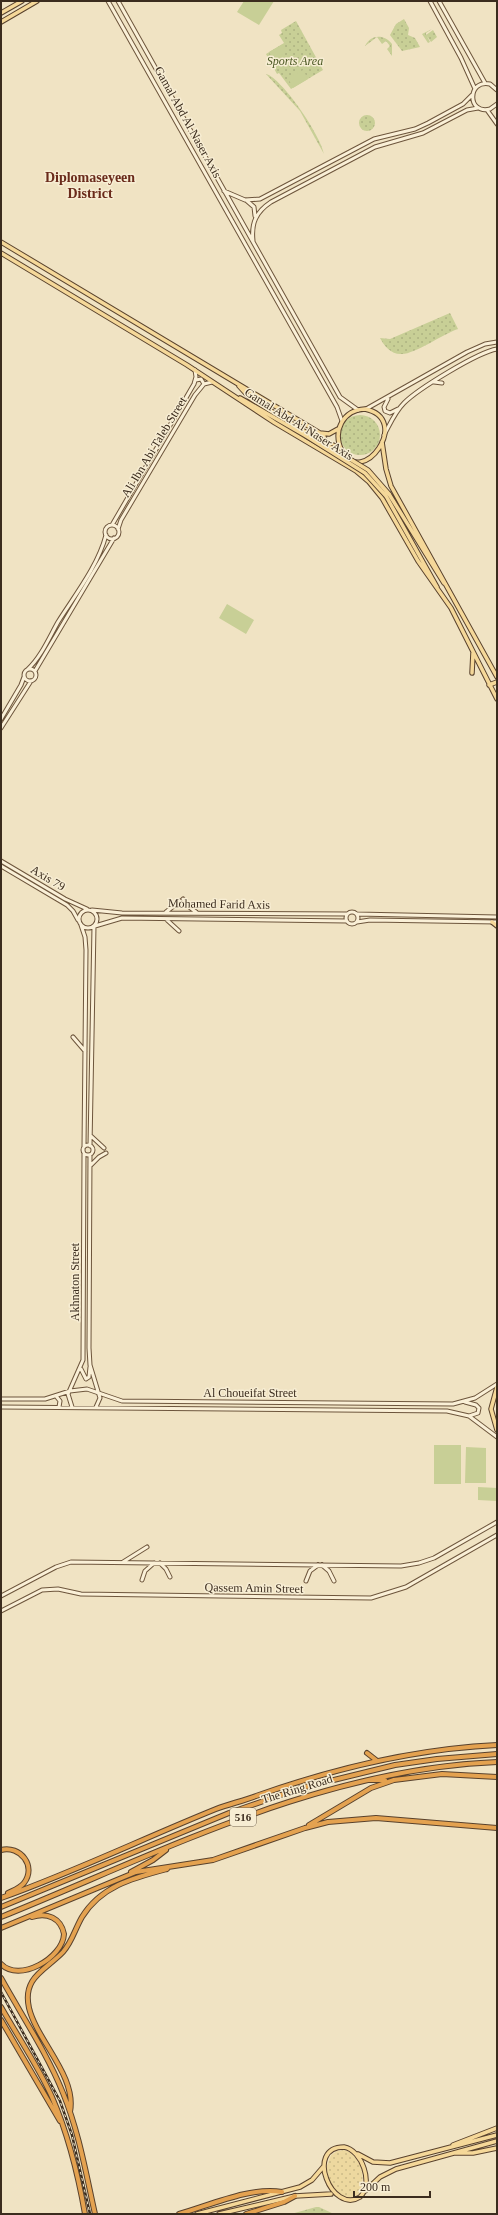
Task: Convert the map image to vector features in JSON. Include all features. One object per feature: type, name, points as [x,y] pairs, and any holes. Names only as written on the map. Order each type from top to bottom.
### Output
[{"type":"highway","name":"The Ring Road","points":[[1,1898],[225,1806],[322,1774],[376,1760],[432,1751],[497,1745]]},
{"type":"highway","points":[[367,1753],[376,1760]]},
{"type":"highway","name":"The Ring Road","points":[[1,1907],[229,1813],[307,1786],[395,1765],[444,1758],[497,1754]]},
{"type":"highway","name":"The Ring Road","points":[[1,1917],[167,1848],[277,1805],[366,1780],[432,1768],[497,1762]]},
{"type":"highway","name":"516","points":[[366,1780],[394,1780],[442,1774],[497,1777]]},
{"type":"highway","name":"516","points":[[305,1828],[371,1788],[394,1780]]},
{"type":"highway","name":"516","points":[[1,1928],[124,1877],[145,1870],[175,1867],[226,1857],[305,1828],[336,1820],[368,1818],[497,1828]]},
{"type":"highway","points":[[124,1877],[156,1858],[167,1848]]},
{"type":"highway","points":[[1,1850],[11,1849],[18,1852],[24,1857],[28,1865],[28,1873],[22,1885],[1,1898]]},
{"type":"highway","points":[[70,2112],[70,2100],[63,2076],[30,2012],[28,1998],[31,1985],[41,1970],[64,1951],[84,1914],[99,1897],[128,1880],[175,1867]]},
{"type":"highway","points":[[1,1964],[9,1970],[21,1971],[38,1964],[54,1954],[62,1944],[64,1937],[62,1927],[56,1919],[41,1915],[14,1922]]},
{"type":"highway","points":[[1,1978],[50,2065],[70,2112],[95,2214]]},
{"type":"highway","points":[[1,2007],[46,2086],[63,2126],[76,2173],[85,2214]]},
{"type":"highway","points":[[1,2020],[63,2126]]},
{"type":"highway","points":[[179,2214],[255,2193],[268,2191],[282,2192]]},
{"type":"highway","points":[[246,2214],[284,2202],[295,2196]]},
{"type":"main road","points":[[1,13],[22,1]]},
{"type":"main road","points":[[1,22],[37,1]]},
{"type":"main road","name":"Gamal Abd Al Naser Axis","points":[[108,1],[337,407],[342,421]]},
{"type":"main road","name":"Gamal Abd Al Naser Axis","points":[[118,1],[343,404]]},
{"type":"main road","points":[[430,1],[461,58],[475,89]]},
{"type":"main road","points":[[439,1],[485,83]]},
{"type":"main road","points":[[245,200],[260,199],[374,139],[415,129],[428,124],[463,104],[472,95],[475,89],[485,83],[493,85],[497,84]]},
{"type":"main road","points":[[493,85],[497,90]]},
{"type":"main road","points":[[472,95],[473,102],[478,108]]},
{"type":"main road","points":[[254,218],[263,207],[375,147],[423,133],[467,110],[478,108],[487,110],[497,106]]},
{"type":"main road","points":[[487,110],[497,124]]},
{"type":"main road","points":[[201,166],[208,162]]},
{"type":"main road","points":[[285,187],[288,193]]},
{"type":"main road","points":[[224,190],[245,200],[254,207],[252,228],[253,242]]},
{"type":"main road","name":"Gamal Abd Al Naser Axis","points":[[1,242],[239,386],[323,434],[332,433],[338,429]]},
{"type":"main road","name":"Gamal Abd Al Naser Axis","points":[[1,253],[195,370],[316,448],[360,474],[382,498],[418,562],[461,627],[497,699]]},
{"type":"main road","points":[[262,274],[269,270]]},
{"type":"main road","points":[[267,284],[274,279]]},
{"type":"main road","points":[[497,342],[485,344],[467,352],[388,399],[366,409],[358,410],[347,415],[338,429],[340,448],[346,457],[353,461],[361,462],[371,457],[378,451],[384,435],[400,408],[410,398],[475,357],[497,349]]},
{"type":"main road","points":[[195,370],[196,380],[201,379],[204,384],[212,382]]},
{"type":"main road","name":"Ali Ibn Abi Taleb Street","points":[[112,525],[127,495],[196,380]]},
{"type":"main road","points":[[434,382],[442,383]]},
{"type":"main road","name":"Ali Ibn Abi Taleb Street","points":[[118,529],[121,520],[195,394],[204,384]]},
{"type":"main road","points":[[239,386],[250,398],[362,467],[377,479],[389,494],[437,574],[448,588]]},
{"type":"main road","points":[[237,398],[246,400],[306,436],[360,470],[375,482],[386,496],[433,578],[438,591]]},
{"type":"main road","points":[[388,399],[384,407],[386,412],[392,412],[400,408]]},
{"type":"main road","points":[[337,407],[343,404],[358,410]]},
{"type":"main road","points":[[366,409],[375,412],[381,418],[384,426],[384,435]]},
{"type":"main road","points":[[316,448],[324,443],[323,434]]},
{"type":"main road","points":[[382,442],[390,484],[437,563],[448,588],[497,677]]},
{"type":"main road","points":[[316,448],[330,444],[340,448]]},
{"type":"main road","points":[[353,461],[360,474]]},
{"type":"main road","points":[[116,517],[121,520]]},
{"type":"main road","points":[[1,719],[21,685],[24,672],[28,669],[90,565],[101,550],[106,535],[106,528],[112,525],[118,529],[119,534],[114,538],[35,672],[36,677],[31,681],[1,728]]},
{"type":"main road","points":[[106,535],[110,538],[114,538]]},
{"type":"main road","points":[[472,673],[473,652]]},
{"type":"main road","points":[[28,669],[35,672]]},
{"type":"main road","points":[[24,677],[31,681]]},
{"type":"main road","points":[[489,685],[497,682]]},
{"type":"main road","points":[[494,694],[497,688]]},
{"type":"main road","name":"Axis 79","points":[[1,861],[64,898],[87,909]]},
{"type":"main road","name":"Axis 79","points":[[1,866],[67,905],[73,911],[78,920]]},
{"type":"main road","points":[[166,912],[181,900],[197,913]]},
{"type":"main road","points":[[87,909],[92,910],[97,916],[94,926],[90,1146],[84,1147],[85,938],[78,920],[81,913],[87,909]]},
{"type":"main road","name":"Mohamed Farid Axis","points":[[92,910],[122,913],[347,914]]},
{"type":"main road","points":[[497,917],[357,914],[351,912],[347,914],[347,921],[351,924],[370,920],[497,922]]},
{"type":"main road","points":[[122,913],[122,918]]},
{"type":"main road","points":[[357,914],[359,919],[357,922]]},
{"type":"main road","name":"Mohamed Farid Axis","points":[[94,926],[122,918],[168,920],[271,919],[347,921]]},
{"type":"main road","points":[[168,920],[179,931]]},
{"type":"main road","points":[[492,922],[497,926]]},
{"type":"main road","points":[[81,925],[87,928],[94,926]]},
{"type":"main road","points":[[85,938],[90,936],[94,938]]},
{"type":"main road","points":[[73,1037],[85,1052]]},
{"type":"main road","points":[[90,1135],[104,1148]]},
{"type":"main road","name":"Akhnaton Street","points":[[90,1146],[93,1151],[90,1155],[90,1365],[99,1393],[100,1401],[96,1407]]},
{"type":"main road","name":"Akhnaton Street","points":[[70,1391],[81,1369],[84,1330],[84,1147]]},
{"type":"main road","points":[[90,1166],[95,1160],[106,1153]]},
{"type":"main road","points":[[84,1154],[90,1155]]},
{"type":"main road","points":[[81,1369],[84,1378],[87,1379],[90,1365]]},
{"type":"main road","points":[[497,1385],[491,1406],[492,1417],[497,1430]]},
{"type":"main road","name":"Al Choueifat Street","points":[[1,1399],[45,1399],[70,1391],[87,1389],[117,1401],[132,1402],[453,1404],[464,1402],[480,1396],[497,1385]]},
{"type":"main road","points":[[70,1391],[68,1398],[72,1407]]},
{"type":"main road","points":[[56,1396],[60,1401],[59,1407]]},
{"type":"main road","points":[[464,1402],[476,1405],[479,1408],[478,1413],[469,1416]]},
{"type":"main road","name":"Al Choueifat Street","points":[[1,1407],[447,1411],[469,1416],[497,1437]]},
{"type":"main road","points":[[16,1407],[16,1412]]},
{"type":"main road","points":[[128,1408],[128,1413]]},
{"type":"main road","points":[[192,1408],[192,1414]]},
{"type":"main road","points":[[285,1409],[285,1415]]},
{"type":"main road","name":"Qassem Amin Street","points":[[1,1596],[66,1563],[158,1562],[320,1564],[388,1567],[419,1564],[439,1555],[497,1522]]},
{"type":"main road","name":"Qassem Amin Street","points":[[1,1611],[34,1593],[54,1589],[81,1594],[371,1598],[406,1587],[497,1535]]},
{"type":"main road","points":[[122,1562],[146,1546]]},
{"type":"main road","points":[[142,1580],[148,1567],[158,1562],[166,1569],[170,1577]]},
{"type":"main road","points":[[306,1581],[310,1571],[320,1564],[329,1571],[334,1581]]},
{"type":"main road","points":[[449,2148],[466,2138],[497,2128]]},
{"type":"main road","points":[[497,2134],[449,2148],[387,2163],[373,2162],[344,2147],[334,2149],[327,2155],[324,2166],[331,2194],[339,2200],[348,2202],[357,2199],[377,2180],[392,2170],[497,2141]]},
{"type":"main road","points":[[451,2153],[468,2153],[497,2148]]},
{"type":"main road","points":[[355,2152],[360,2160],[365,2179],[363,2193]]},
{"type":"main road","points":[[197,2214],[282,2192],[306,2184],[324,2166]]},
{"type":"main road","points":[[219,2214],[295,2196],[331,2194]]},
{"type":"green space","points":[[244,1],[274,1],[259,25],[237,12]]},
{"type":"green space","points":[[404,19],[409,28],[408,35],[415,38],[420,47],[402,51],[390,35],[396,24]]},
{"type":"green space","name":"Sports Area","points":[[296,21],[323,70],[291,89],[279,73],[277,74],[266,54],[284,43],[279,35],[282,33],[281,30]]},
{"type":"green space","points":[[432,29],[426,33],[426,35],[433,30],[437,37],[431,42],[427,36],[430,42],[428,43],[422,34]]},
{"type":"green space","points":[[377,37],[365,46],[368,42]]},
{"type":"green space","points":[[377,37],[385,38],[392,44],[392,56],[387,49],[390,46],[386,41],[382,44]]},
{"type":"green space","points":[[283,44],[287,52],[273,60],[269,52]]},
{"type":"green space","points":[[288,54],[292,62],[278,69],[274,61]]},
{"type":"green space","points":[[303,70],[308,79],[293,88],[288,78]]},
{"type":"green space","points":[[266,74],[273,78],[291,96],[316,134],[324,154],[300,111]]},
{"type":"green space","points":[[364,115],[370,115],[375,120],[373,129],[370,131],[364,131],[359,126],[359,120]]},
{"type":"green space","points":[[450,313],[458,329],[414,351],[402,354],[395,353],[386,347],[380,338],[390,339]]},
{"type":"green space","points":[[360,415],[368,417],[374,421],[378,427],[380,435],[378,443],[374,449],[368,453],[360,455],[352,453],[346,449],[342,443],[340,435],[342,427],[346,421],[352,417]]},
{"type":"green space","points":[[227,604],[254,620],[246,634],[219,618]]},
{"type":"green space","points":[[434,1445],[461,1445],[461,1484],[434,1484]]},
{"type":"green space","points":[[466,1447],[486,1448],[486,1483],[465,1483]]},
{"type":"green space","points":[[478,1487],[497,1488],[497,1501],[478,1500]]},
{"type":"green space","points":[[316,2207],[334,2214],[291,2214]]},
{"type":"sand","points":[[344,2150],[355,2157],[359,2162],[362,2176],[361,2189],[358,2195],[346,2199],[332,2189],[326,2168],[331,2155],[337,2151]]},
{"type":"railway","points":[[1,1992],[60,2101],[72,2135],[90,2214]]},
{"type":"district","name":"Diplomaseyeen District","points":[[90,186]]}]
